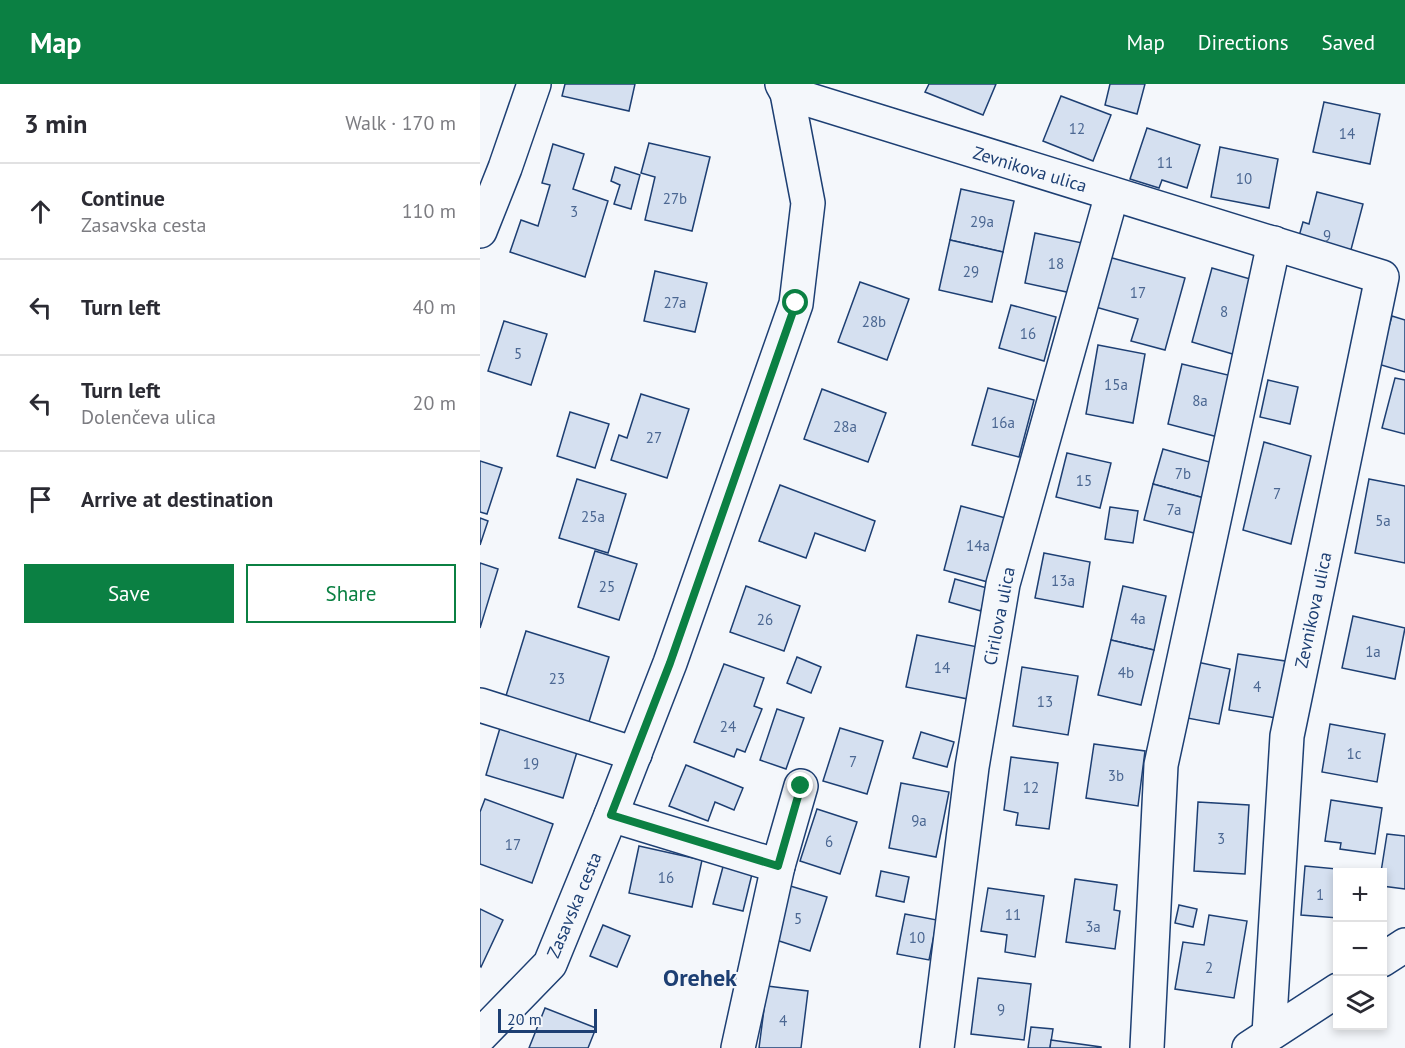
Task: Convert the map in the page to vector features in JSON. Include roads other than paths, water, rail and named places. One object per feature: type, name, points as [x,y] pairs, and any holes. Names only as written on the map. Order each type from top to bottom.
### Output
[{"type":"street","points":[[480,231],[534,84]]},
{"type":"street","name":"Zevnikova ulica","points":[[784,89],[1112,195],[1382,277],[1287,736],[1259,1041]]},
{"type":"street","name":"Zasavska cesta","points":[[480,1036],[550,964],[670,663],[796,303],[808,203],[784,89]]},
{"type":"street","name":"Cirilova ulica","points":[[937,1048],[972,767],[1004,584],[1112,195]]},
{"type":"street","points":[[1147,1048],[1161,765],[1274,243]]},
{"type":"street","points":[[480,705],[635,754]]},
{"type":"street","points":[[738,1048],[778,866],[801,786]]},
{"type":"street","points":[[611,815],[778,866]]},
{"type":"street","points":[[1387,957],[1405,945]]},
{"type":"street","points":[[1259,1041],[1333,993]]},
{"type":"district","name":"Orehek","points":[[700,977]]}]
